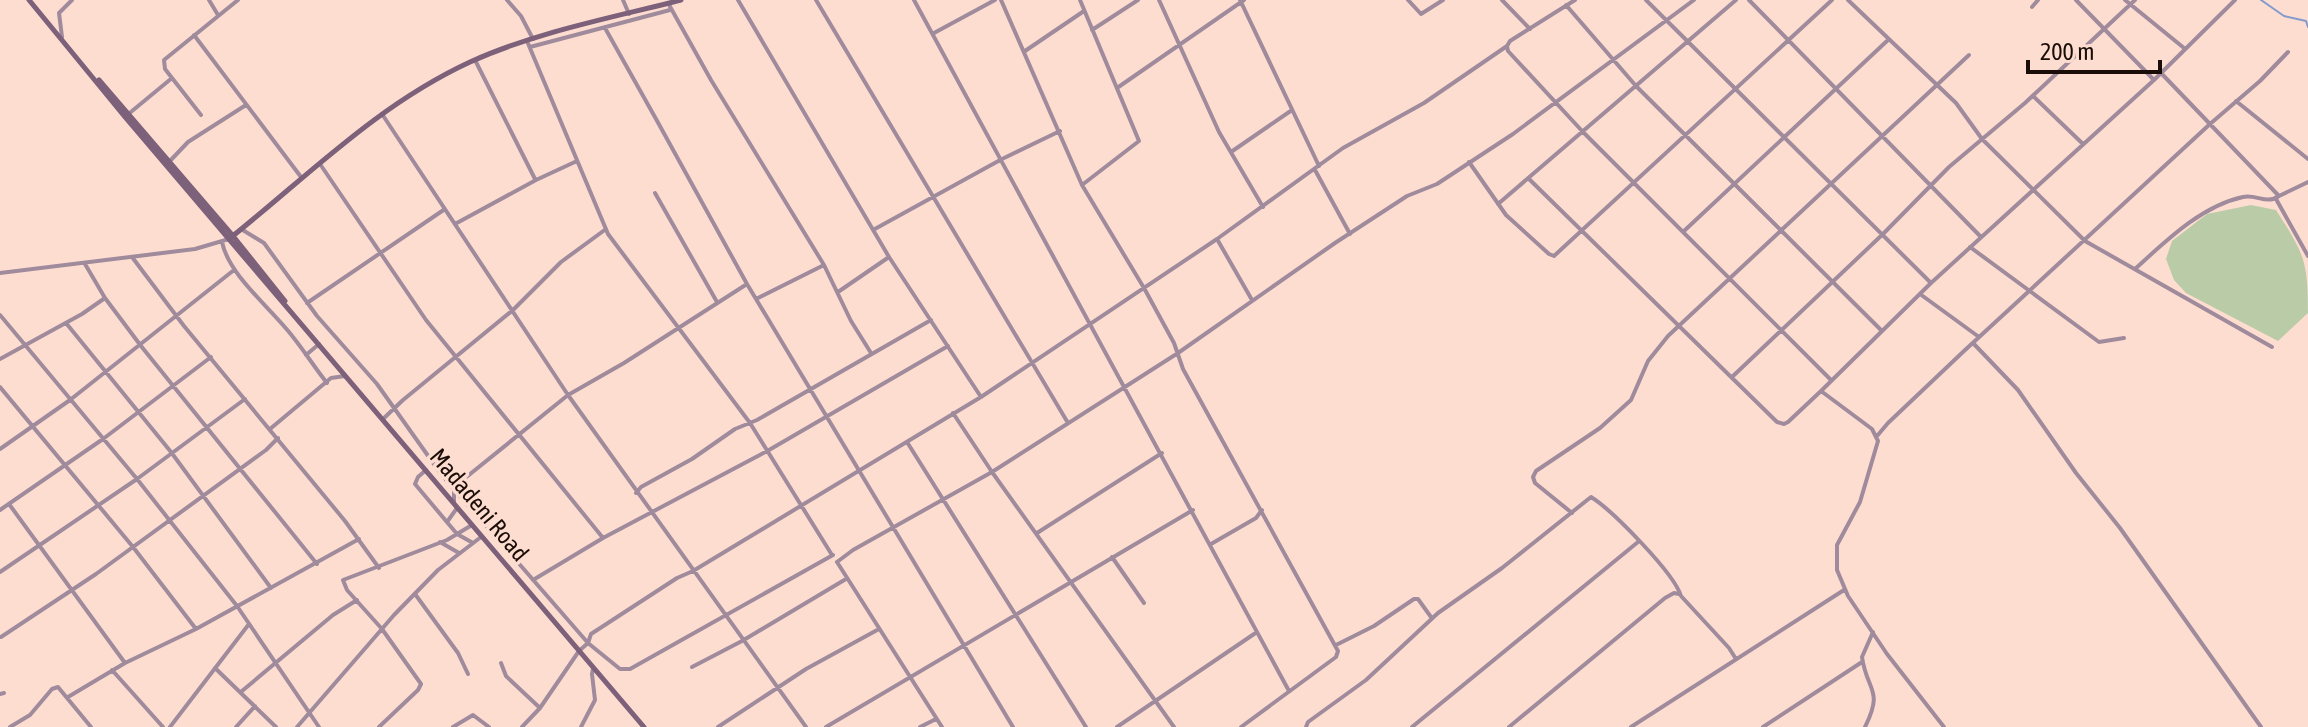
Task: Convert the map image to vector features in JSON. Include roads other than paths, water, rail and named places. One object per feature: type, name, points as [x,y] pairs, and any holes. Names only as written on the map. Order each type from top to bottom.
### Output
[{"type":"street","name":"Madadeni Road","points":[[29,0],[231,237]]},
{"type":"street","points":[[62,39],[59,13],[72,0]]},
{"type":"street","points":[[209,0],[218,15]]},
{"type":"street","points":[[201,115],[172,78],[164,60],[238,0]]},
{"type":"street","points":[[507,0],[521,16],[606,229],[769,450],[942,727]]},
{"type":"street","points":[[623,0],[629,14]]},
{"type":"street","points":[[530,42],[605,28],[681,0]]},
{"type":"street","points":[[738,0],[889,257],[981,397]]},
{"type":"street","points":[[816,0],[1068,423]]},
{"type":"street","points":[[914,0],[1289,691]]},
{"type":"street","points":[[933,33],[995,0]]},
{"type":"street","points":[[1001,0],[1082,185],[1144,288],[1178,353],[1180,363],[1336,645],[1336,657],[1241,727]]},
{"type":"street","points":[[1080,0],[1139,142],[1082,185]]},
{"type":"street","points":[[1092,30],[1138,0]]},
{"type":"street","points":[[1159,0],[1219,132],[1263,207]]},
{"type":"street","points":[[1408,0],[1416,11],[1423,14],[1443,0]]},
{"type":"street","points":[[1502,0],[1530,29]]},
{"type":"street","points":[[522,727],[540,708],[594,631],[677,578],[981,397],[1217,239],[1354,141],[1424,103],[1575,0]]},
{"type":"street","points":[[1646,0],[1931,283]]},
{"type":"street","points":[[837,562],[992,472],[1178,353],[1407,196],[1437,184],[1513,134],[1694,0]]},
{"type":"street","points":[[1498,204],[1736,0]]},
{"type":"street","points":[[1749,0],[1981,237]]},
{"type":"street","points":[[1469,162],[1515,224],[1552,256],[1832,0]]},
{"type":"street","points":[[1848,0],[1936,84],[1968,117],[1982,139],[2085,241],[2272,347]]},
{"type":"street","points":[[2032,7],[2038,0]]},
{"type":"street","points":[[2076,0],[2154,80]]},
{"type":"street","points":[[2125,0],[2184,48]]},
{"type":"street","points":[[1732,377],[1883,234],[1930,185],[2033,96],[2135,0]]},
{"type":"street","points":[[1529,179],[1781,424],[1788,422],[1931,283],[2154,80],[2235,0]]},
{"type":"street","points":[[1117,88],[1242,1],[1350,234]]},
{"type":"street","points":[[1566,5],[1636,86],[1882,331]]},
{"type":"street","points":[[0,273],[195,249],[222,241],[241,229],[382,113],[433,81],[475,60],[530,42],[629,14],[670,6]]},
{"type":"street","points":[[670,6],[711,80],[824,265],[851,321],[871,353]]},
{"type":"street","points":[[1025,51],[1084,11]]},
{"type":"street","points":[[605,28],[691,178],[707,215],[747,284],[1013,727]]},
{"type":"street","points":[[194,35],[301,177]]},
{"type":"street","points":[[1684,231],[1888,40]]},
{"type":"street","points":[[1507,46],[1583,132],[1831,380]]},
{"type":"street","points":[[1877,436],[1979,337],[2288,52]]},
{"type":"street","points":[[1572,513],[1535,483],[1534,473],[1607,423],[1631,400],[1653,353],[1680,325],[1969,55]]},
{"type":"street","points":[[475,60],[536,180]]},
{"type":"street","points":[[2161,73],[2277,197],[2308,256]]},
{"type":"street","points":[[126,116],[172,78]]},
{"type":"street","points":[[2033,96],[2083,144]]},
{"type":"street","points":[[2236,101],[2308,159]]},
{"type":"street","points":[[169,162],[188,142],[246,105]]},
{"type":"street","points":[[1231,152],[1293,109]]},
{"type":"street","points":[[382,113],[568,395],[806,727]]},
{"type":"street","name":"Madadeni Road","points":[[126,116],[169,162],[481,537],[644,727]]},
{"type":"street","points":[[873,230],[1060,131]]},
{"type":"street","points":[[455,224],[577,161]]},
{"type":"street","points":[[319,162],[415,305],[603,538]]},
{"type":"street","points":[[2135,269],[2180,230],[2213,208],[2247,196],[2267,201],[2308,182]]},
{"type":"street","points":[[655,193],[717,302]]},
{"type":"street","points":[[307,303],[445,209]]},
{"type":"street","points":[[241,229],[264,243],[307,303],[369,373],[421,448],[588,643],[620,669],[627,670],[833,555]]},
{"type":"street","points":[[383,419],[513,310],[561,262],[606,229]]},
{"type":"street","points":[[1217,239],[1252,301]]},
{"type":"street","points":[[222,241],[226,257],[234,270],[293,337],[327,383]]},
{"type":"street","points":[[1970,247],[2099,342],[2124,338]]},
{"type":"street","points":[[132,257],[379,568]]},
{"type":"street","points":[[838,292],[889,257]]},
{"type":"street","points":[[85,264],[105,298],[141,346],[317,564]]},
{"type":"street","points":[[756,299],[824,265]]},
{"type":"street","points":[[0,449],[34,428],[234,270]]},
{"type":"street","points":[[454,487],[568,395],[747,284]]},
{"type":"street","points":[[1920,294],[1979,337]]},
{"type":"street","points":[[0,359],[105,298]]},
{"type":"street","points":[[0,315],[137,479],[237,606],[319,727]]},
{"type":"street","points":[[636,493],[735,429],[931,320]]},
{"type":"street","points":[[66,323],[171,452],[271,588]]},
{"type":"street","points":[[1973,343],[2018,390],[2261,727]]},
{"type":"street","points":[[306,355],[320,344]]},
{"type":"street","points":[[533,580],[650,512],[769,450],[948,346]]},
{"type":"street","points":[[0,510],[103,439],[211,357]]},
{"type":"street","points":[[270,429],[334,377],[347,376]]},
{"type":"street","points":[[0,387],[133,547],[196,629]]},
{"type":"street","points":[[1821,391],[1869,426],[1877,436],[1877,451],[1860,502],[1836,551],[1837,570],[1844,589],[1944,727]]},
{"type":"street","points":[[0,572],[137,479],[245,399]]},
{"type":"street","points":[[953,413],[1174,727]]},
{"type":"street","points":[[1,637],[133,547],[278,438]]},
{"type":"street","points":[[907,442],[1086,727]]},
{"type":"street","points":[[1037,533],[1162,453]]},
{"type":"street","points":[[426,470],[415,484],[457,534],[473,543]]},
{"type":"street","points":[[437,483],[454,487]]},
{"type":"street","points":[[447,522],[456,506],[454,487]]},
{"type":"street","points":[[1306,727],[1308,722],[1366,680],[1432,618],[1502,568],[1591,497],[1603,505],[1673,579],[1681,596],[1736,659]]},
{"type":"street","points":[[9,504],[125,663]]},
{"type":"street","points":[[1211,544],[1256,518],[1262,509]]},
{"type":"street","points":[[826,727],[1193,510]]},
{"type":"street","points":[[379,727],[421,686],[382,629],[347,590],[343,580],[440,542],[472,525]]},
{"type":"street","points":[[297,727],[438,570],[481,537]]},
{"type":"street","points":[[68,697],[112,670],[196,629],[359,539]]},
{"type":"street","points":[[440,542],[460,554]]},
{"type":"street","points":[[1412,727],[1638,542]]},
{"type":"street","points":[[1112,557],[1144,603]]},
{"type":"street","points":[[692,667],[847,579]]},
{"type":"street","points":[[1631,727],[1844,589]]},
{"type":"street","points":[[1509,727],[1665,598],[1674,593],[1681,596]]},
{"type":"street","points":[[415,594],[458,653],[468,674]]},
{"type":"street","points":[[1336,645],[1366,631],[1415,598],[1432,618]]},
{"type":"street","points":[[242,691],[333,615],[357,600]]},
{"type":"street","points":[[170,727],[249,623]]},
{"type":"street","points":[[718,727],[806,669],[879,629]]},
{"type":"street","points":[[1865,727],[1873,711],[1875,695],[1862,662],[1863,652],[1873,631]]},
{"type":"street","points":[[1117,727],[1257,632]]},
{"type":"street","points":[[1763,727],[1862,662]]},
{"type":"street","points":[[501,663],[506,676],[540,708]]},
{"type":"street","points":[[215,668],[276,727]]},
{"type":"street","points":[[581,727],[595,700],[593,669]]},
{"type":"street","points":[[112,670],[163,727]]},
{"type":"street","points":[[10,727],[30,715],[52,689],[58,687],[91,727]]},
{"type":"street","points":[[236,727],[255,706]]},
{"type":"street","points":[[453,727],[473,715],[489,727]]},
{"type":"street","points":[[920,727],[936,718]]},
{"type":"waterway","points":[[2261,0],[2284,16],[2306,21],[2308,27]]}]
